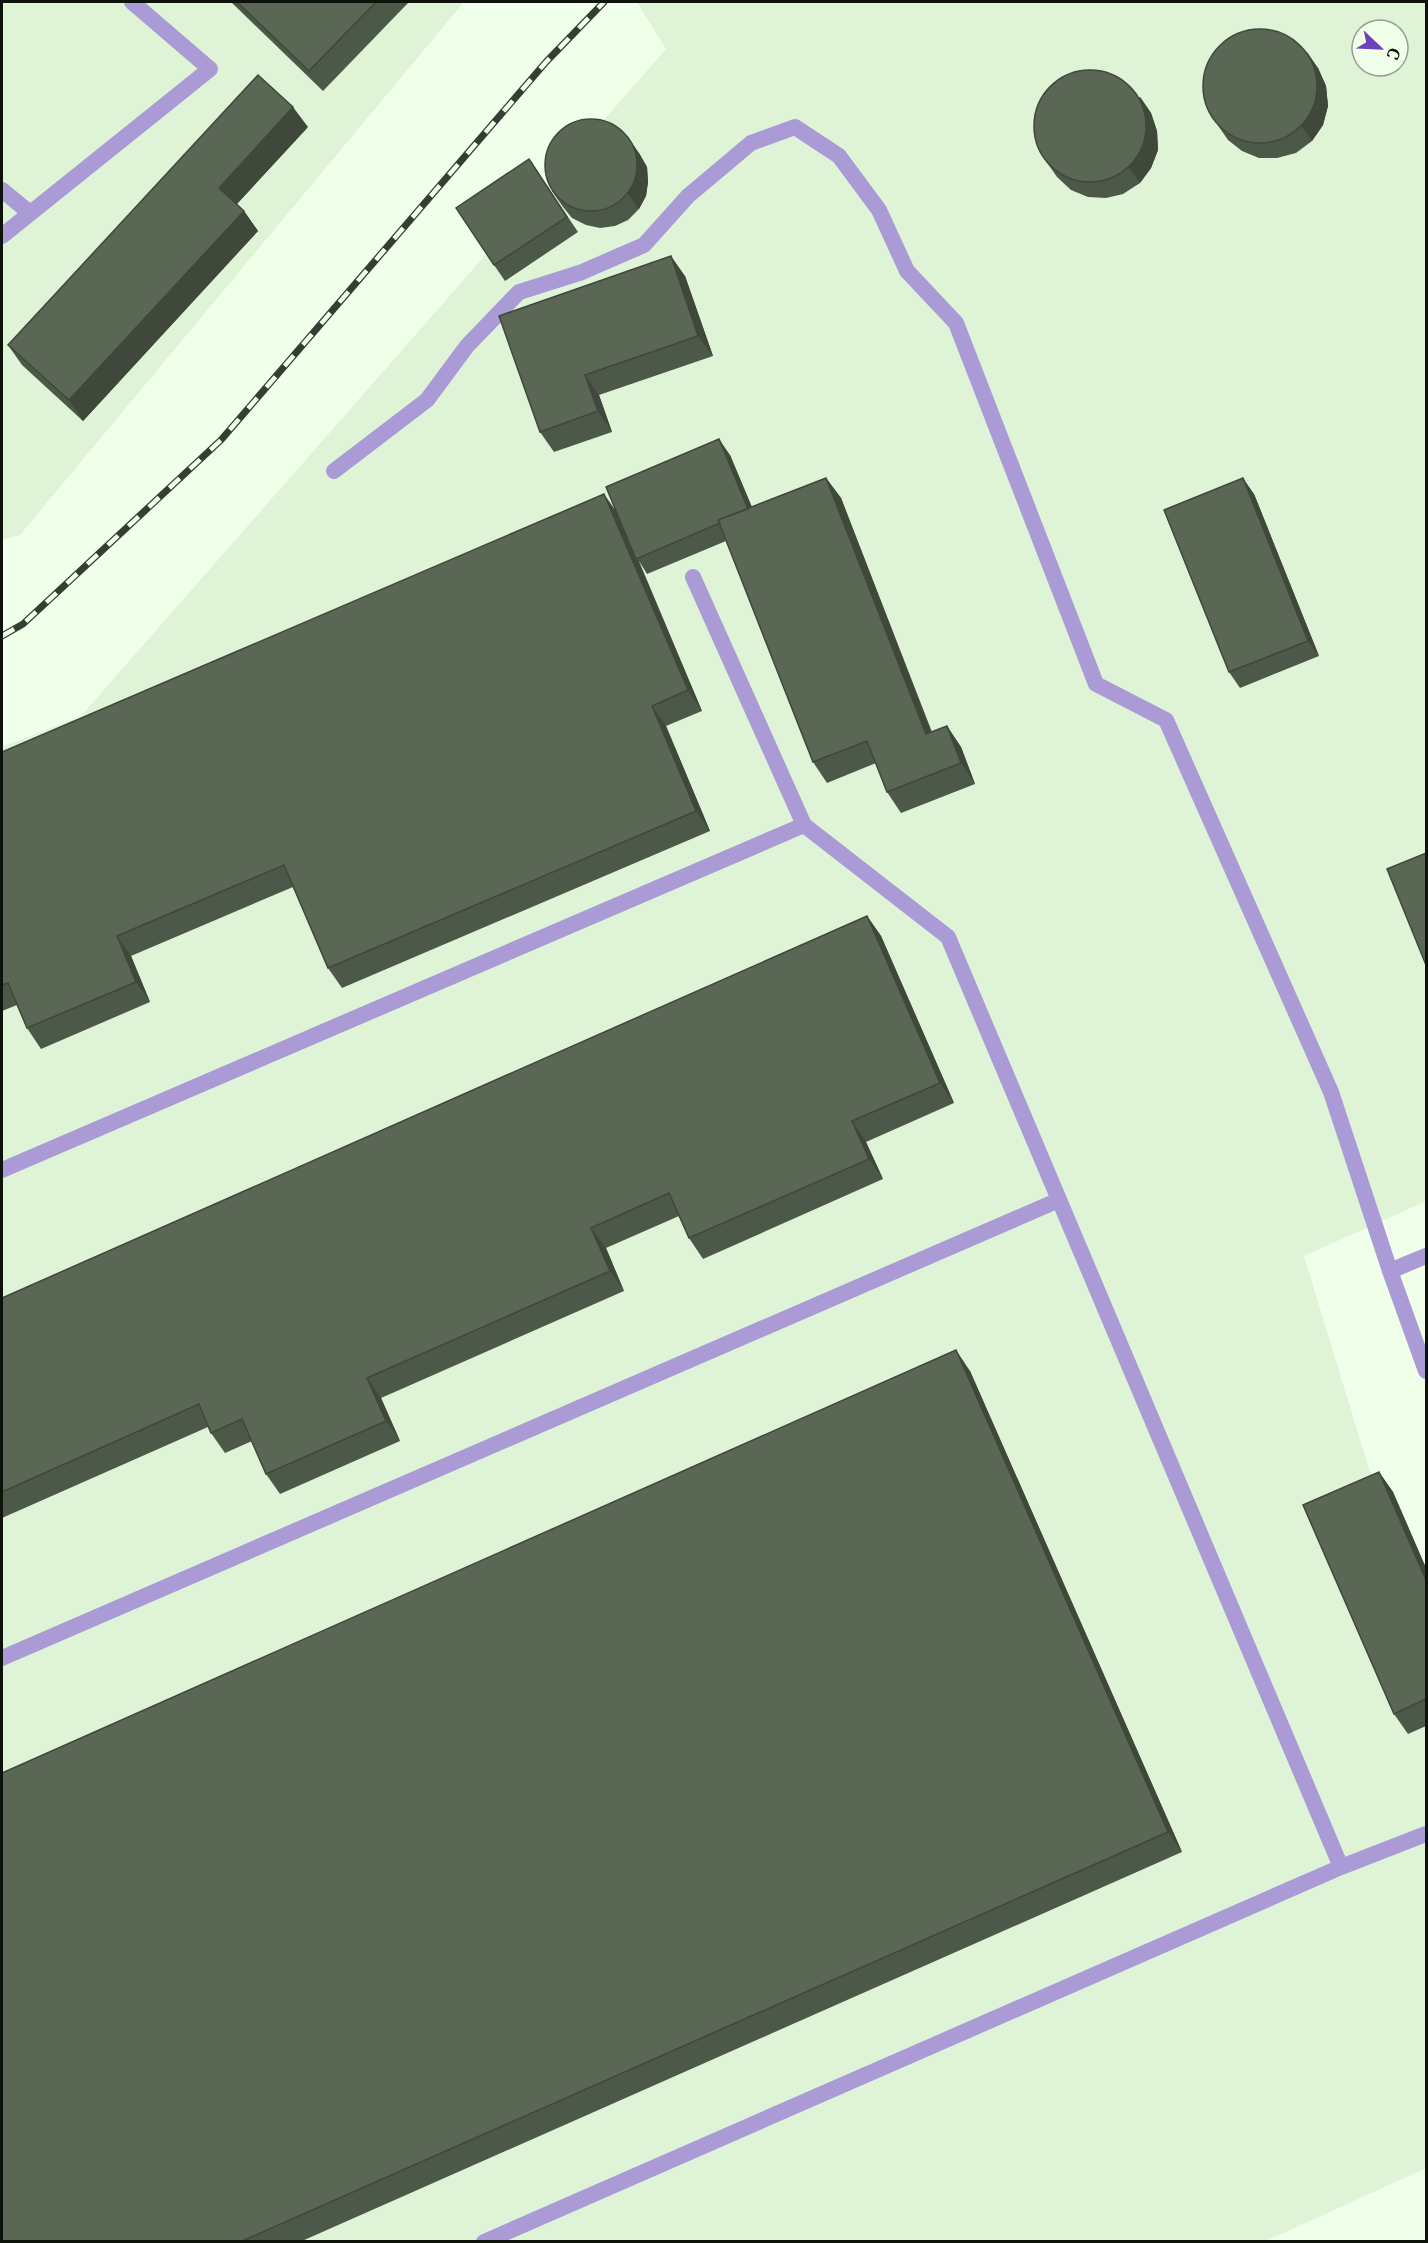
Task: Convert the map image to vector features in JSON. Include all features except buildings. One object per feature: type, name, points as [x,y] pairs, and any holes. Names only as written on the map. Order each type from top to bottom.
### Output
[{"type":"lane","points":[[2,236],[210,69],[132,2]]},
{"type":"lane","points":[[334,471],[427,400],[467,346],[519,292],[582,272],[644,245],[688,196],[751,143],[795,127],[839,156],[879,210],[907,271],[956,323],[1095,684],[1166,720],[1331,1092],[1390,1272],[1426,1371]]},
{"type":"lane","points":[[2,190],[30,213]]},
{"type":"lane","points":[[693,577],[804,825],[948,938],[1341,1867]]},
{"type":"lane","points":[[2,1170],[804,825]]},
{"type":"lane","points":[[2,1658],[1059,1200]]},
{"type":"lane","points":[[1390,1272],[1426,1256]]},
{"type":"lane","points":[[484,2241],[1341,1867],[1426,1834]]},
{"type":"shaded area","points":[[2,2],[464,2],[20,535],[2,540]]},
{"type":"shaded area","points":[[637,2],[1426,2],[1426,1201],[1304,1256],[1426,1656],[1426,2168],[1264,2242],[2,2242],[2,747],[81,716],[666,49]]},
{"type":"railway","points":[[2,636],[23,624],[221,440],[546,62],[604,2]]}]
